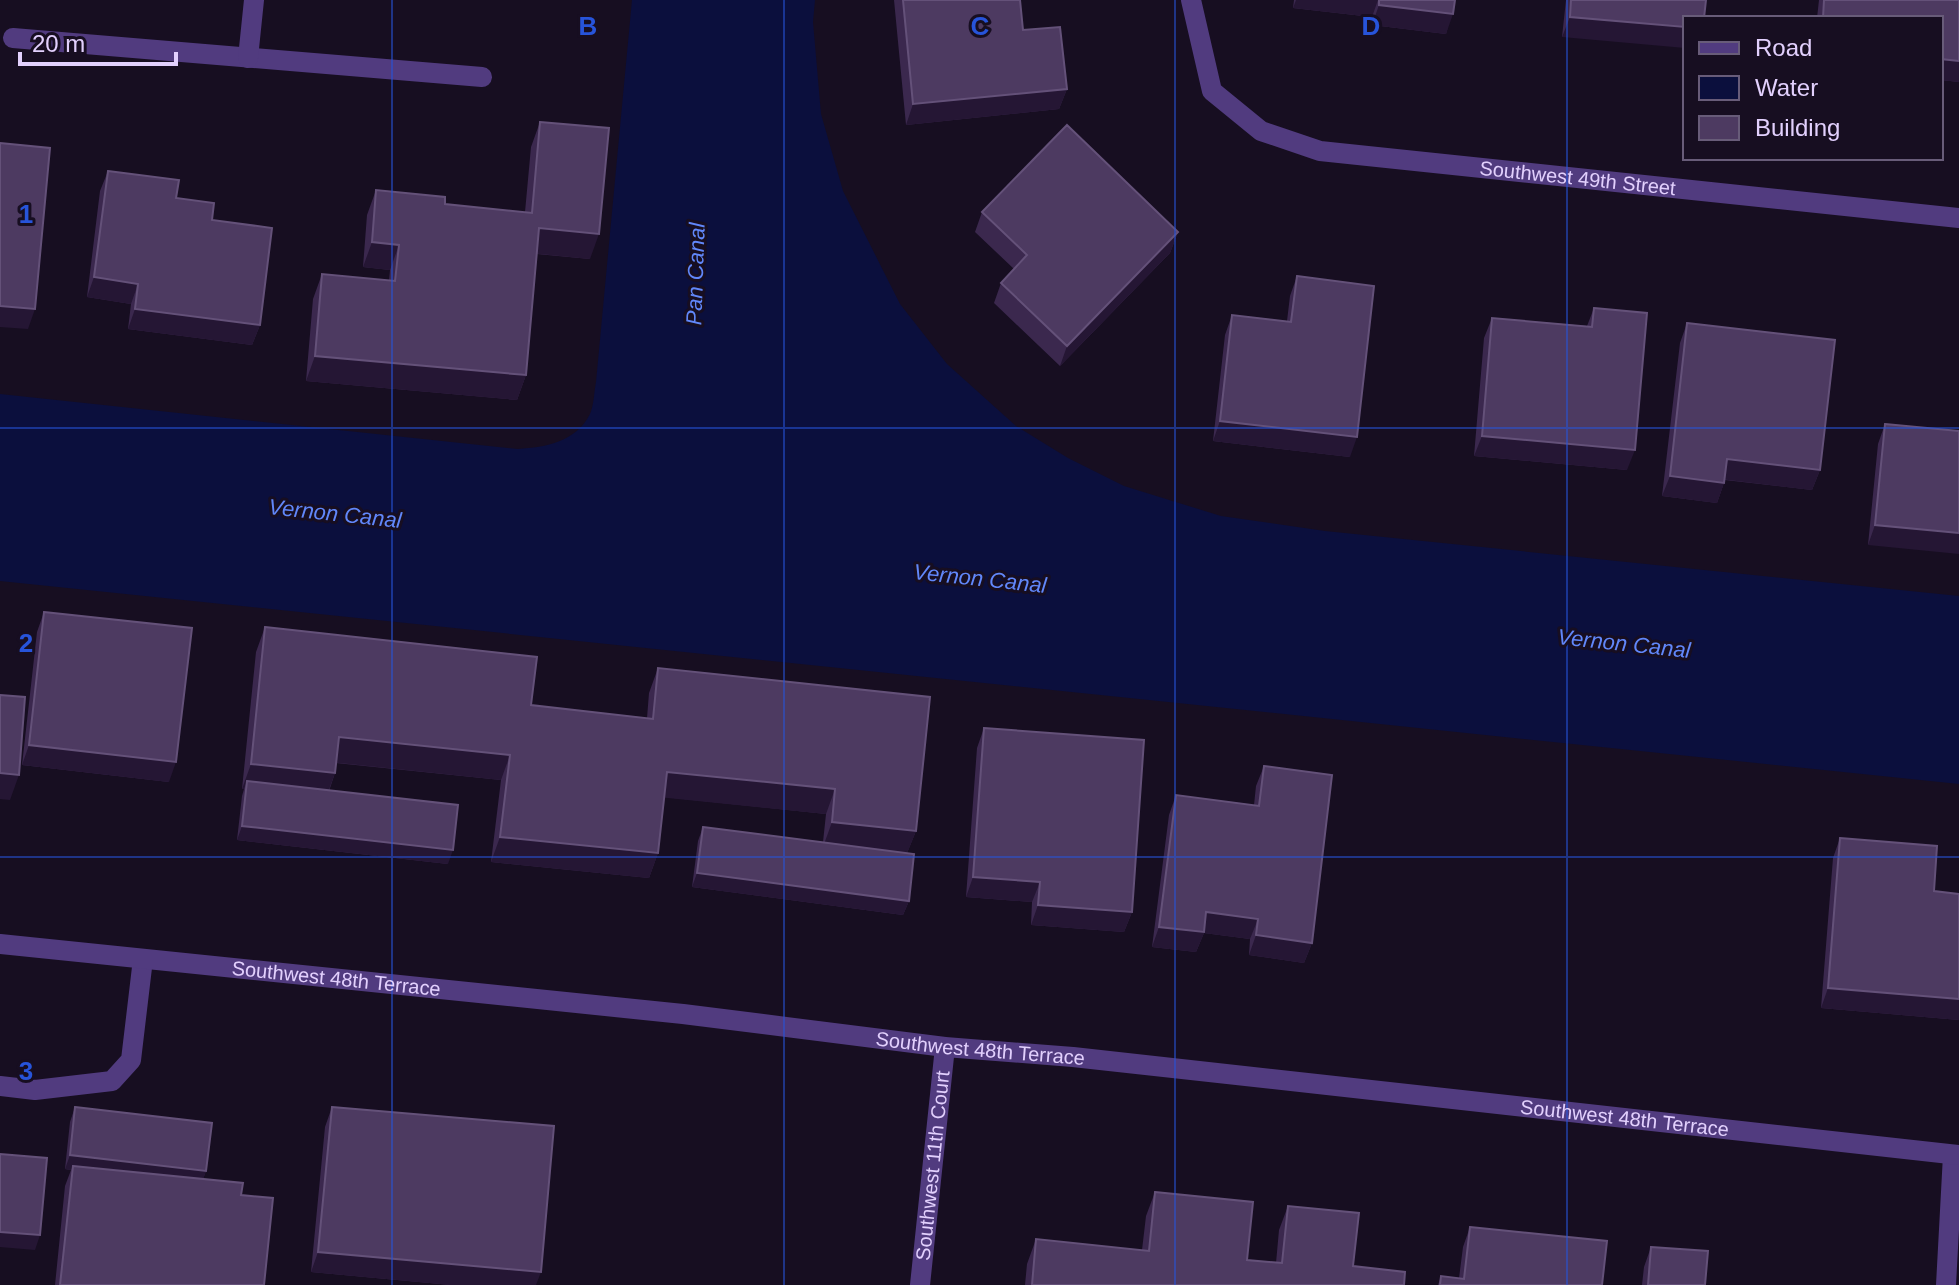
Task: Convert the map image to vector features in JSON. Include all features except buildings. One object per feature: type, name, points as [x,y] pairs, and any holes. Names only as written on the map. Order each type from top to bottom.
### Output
[{"type":"street","points":[[248,58],[254,0]]},
{"type":"street","name":"Southwest 49th Street","points":[[1191,0],[1212,91],[1261,131],[1320,151],[1959,218]]},
{"type":"street","points":[[13,38],[482,77]]},
{"type":"street","name":"Southwest 48th Terrace","points":[[0,944],[683,1014],[945,1047],[1088,1059],[1956,1155]]},
{"type":"street","points":[[0,1086],[35,1090],[112,1081],[131,1060],[143,959]]},
{"type":"street","name":"Southwest 11th Court","points":[[920,1285],[945,1047]]},
{"type":"street","points":[[1946,1285],[1956,1155]]},
{"type":"water","points":[[632,0],[815,0],[813,22],[821,114],[843,191],[900,304],[947,364],[1016,426],[1068,458],[1124,486],[1221,516],[1325,531],[1959,596],[1959,784],[0,581],[0,394],[518,449],[559,441],[577,431],[590,414],[596,382]]},
{"type":"water label","name":"Pan Canal","points":[[695,274]]},
{"type":"water label","name":"Vernon Canal","points":[[335,513]]},
{"type":"water label","name":"Vernon Canal","points":[[980,578]]},
{"type":"water label","name":"Vernon Canal","points":[[1624,643]]}]
